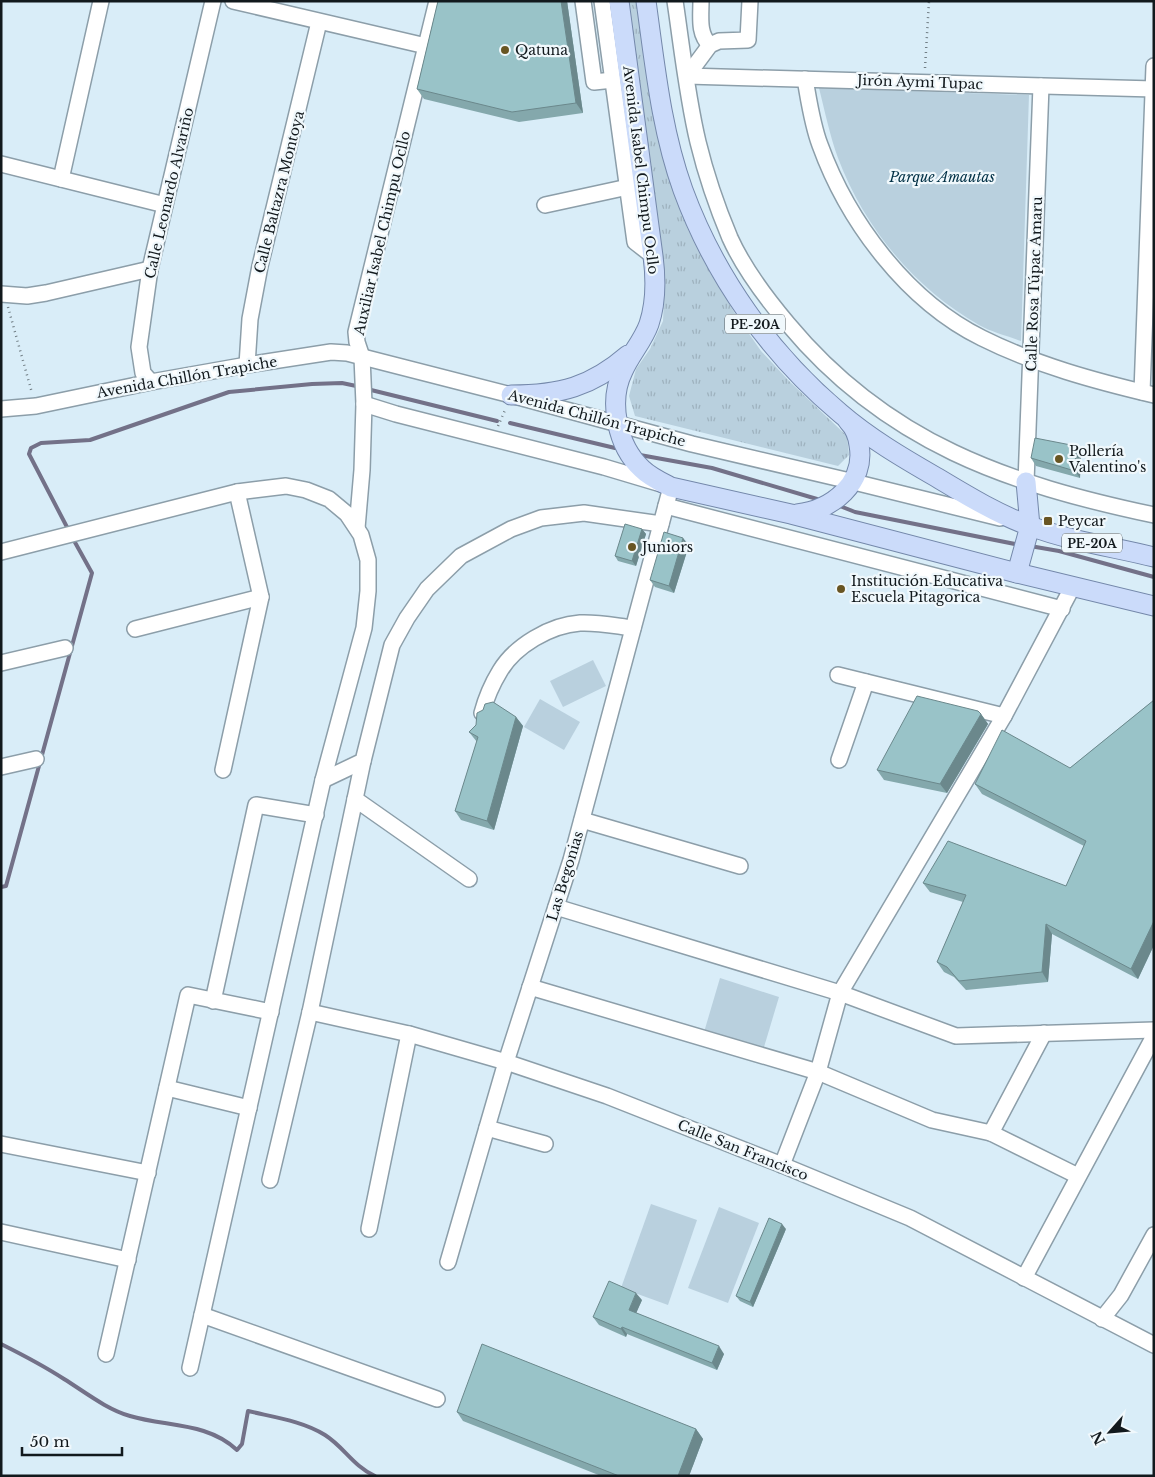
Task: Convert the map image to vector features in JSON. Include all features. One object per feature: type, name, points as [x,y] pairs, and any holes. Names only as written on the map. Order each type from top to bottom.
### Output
[{"type":"main road","name":"Avenida Isabel Chimpu Ocllo","points":[[619,1],[653,256],[655,290],[653,309],[644,336],[622,371],[618,384],[616,396],[618,425],[627,449],[642,470],[656,480],[671,486]]},
{"type":"main road","name":"Avenida Isabel Chimpu Ocllo","points":[[646,1],[665,128],[684,191],[711,254],[760,330],[818,394],[871,436],[977,502],[1030,526]]},
{"type":"main road","points":[[634,117],[662,111]]},
{"type":"main road","points":[[511,395],[547,393],[585,384],[613,367],[636,347]]},
{"type":"main road","points":[[791,514],[819,509],[838,497],[854,482],[859,468],[861,453],[858,438],[852,425],[841,414]]},
{"type":"main road","points":[[1017,573],[1030,526],[1026,482]]},
{"type":"main road","points":[[671,486],[791,514],[1017,573],[1154,606]]},
{"type":"main road","name":"Avenida Chillón Trapiche","points":[[1030,526],[1154,557]]},
{"type":"street","points":[[61,179],[101,1]]},
{"type":"street","name":"Calle Leonardo Alvariño","points":[[151,382],[143,373],[139,347],[150,269],[213,1]]},
{"type":"street","points":[[233,1],[426,46]]},
{"type":"street","name":"Auxiliar Isabel Chimpu Ocllo","points":[[357,528],[362,470],[364,404],[362,357],[356,332],[437,1]]},
{"type":"street","points":[[583,1],[594,82],[613,80]]},
{"type":"street","points":[[602,1],[636,242],[653,256]]},
{"type":"street","points":[[675,1],[686,76],[704,167],[731,240],[748,271],[767,298],[806,346],[833,372],[892,418],[948,451],[988,469],[1026,482],[1104,504],[1154,515]]},
{"type":"street","points":[[701,1],[701,30],[705,40],[710,45]]},
{"type":"street","points":[[686,76],[710,45],[719,42],[748,40],[750,1]]},
{"type":"street","name":"Calle Baltazra Montoya","points":[[247,365],[250,319],[260,266],[319,22]]},
{"type":"street","points":[[805,79],[820,144],[835,181],[855,218],[882,256],[912,286],[947,317],[981,337],[1031,359],[1148,394],[1154,66]]},
{"type":"street","name":"Jirón Aymi Tupac","points":[[686,76],[1153,89]]},
{"type":"street","name":"Calle Rosa Túpac Amaru","points":[[1026,482],[1041,86]]},
{"type":"street","points":[[1,164],[165,205]]},
{"type":"street","points":[[545,205],[628,187]]},
{"type":"street","points":[[3,294],[27,296],[46,293],[150,269]]},
{"type":"street","name":"Avenida Chillón Trapiche","points":[[1,410],[36,406],[151,382],[247,365],[331,352],[346,353],[511,395],[618,425],[1030,526]]},
{"type":"street","points":[[364,404],[671,486]]},
{"type":"street","points":[[1,552],[236,492],[286,486],[306,490],[329,499],[347,514],[361,535],[368,560],[368,591],[364,628],[324,780],[190,1368]]},
{"type":"street","name":"Las Begonias","points":[[448,1262],[506,1062],[582,820],[671,486]]},
{"type":"street","points":[[223,770],[261,597],[236,492]]},
{"type":"street","points":[[666,506],[1062,609]]},
{"type":"street","points":[[753,528],[757,506]]},
{"type":"street","points":[[270,1180],[310,1012],[363,761],[392,645],[407,618],[426,588],[461,556],[512,529],[541,518],[584,513],[661,524]]},
{"type":"street","points":[[806,542],[813,520]]},
{"type":"street","points":[[782,1165],[818,1072],[840,994],[1004,716],[1074,586]]},
{"type":"street","points":[[135,629],[261,597]]},
{"type":"street","points":[[482,713],[487,696],[500,670],[514,654],[538,637],[559,627],[579,623],[600,623],[633,628]]},
{"type":"street","points":[[1,663],[65,648]]},
{"type":"street","points":[[838,676],[1004,716]]},
{"type":"street","points":[[839,760],[866,682]]},
{"type":"street","points":[[1,767],[36,759]]},
{"type":"street","points":[[324,780],[363,761]]},
{"type":"street","points":[[355,799],[469,879]]},
{"type":"street","points":[[213,1000],[256,805],[316,815]]},
{"type":"street","points":[[582,820],[740,866]]},
{"type":"street","points":[[556,907],[840,994],[956,1036],[1154,1030]]},
{"type":"street","points":[[530,987],[818,1072],[932,1120],[991,1133],[1078,1176]]},
{"type":"street","points":[[106,1354],[188,995],[271,1012]]},
{"type":"street","name":"Calle San Francisco","points":[[310,1012],[409,1034],[506,1062],[606,1096],[782,1165],[910,1218],[1154,1345]]},
{"type":"street","points":[[991,1133],[1044,1033]]},
{"type":"street","points":[[369,1229],[409,1034]]},
{"type":"street","points":[[1024,1278],[1154,1036]]},
{"type":"street","points":[[167,1088],[249,1108]]},
{"type":"street","points":[[487,1128],[546,1144]]},
{"type":"street","points":[[1,1144],[148,1173]]},
{"type":"street","points":[[1,1232],[128,1260]]},
{"type":"street","points":[[1102,1319],[1121,1295],[1154,1235]]},
{"type":"street","points":[[202,1315],[437,1399]]},
{"type":"path","points":[[924,82],[929,1]]},
{"type":"path","points":[[3,294],[36,406]]},
{"type":"path","points":[[492,439],[511,395]]},
{"type":"green space","points":[[626,1],[640,1],[662,148],[687,227],[708,269],[761,351],[790,382],[847,436],[849,455],[838,466],[635,416],[629,396],[636,369],[650,349],[663,321],[665,278]]},
{"type":"green space","name":"Parque Amautas","points":[[819,88],[1029,95],[1021,341],[994,332],[955,310],[933,293],[894,254],[862,208],[849,183],[835,150]]},
{"type":"green space","points":[[593,660],[606,686],[563,707],[550,681]]},
{"type":"green space","points":[[540,699],[580,722],[564,750],[524,727]]},
{"type":"green space","points":[[720,978],[779,997],[761,1057],[702,1039]]},
{"type":"green space","points":[[651,1204],[697,1220],[668,1305],[621,1288]]},
{"type":"green space","points":[[719,1207],[759,1223],[728,1303],[688,1288]]},
{"type":"building","name":"Qatuna","points":[[438,1],[561,1],[576,103],[512,112],[417,89]]},
{"type":"building","name":"Pollería Valentino's","points":[[1035,438],[1076,446],[1075,471],[1031,458]]},
{"type":"building","name":"Juniors","points":[[625,524],[642,529],[632,561],[615,556]]},
{"type":"building","points":[[664,532],[683,538],[669,586],[650,580]]},
{"type":"building","points":[[917,696],[978,711],[981,714],[940,784],[877,770]]},
{"type":"building","points":[[1154,700],[1154,921],[1131,969],[1046,924],[1042,972],[959,981],[947,967],[937,962],[966,895],[923,883],[948,841],[1066,886],[1086,841],[975,784],[1002,730],[1070,768]]},
{"type":"building","points":[[493,702],[516,717],[487,821],[455,811],[478,737],[469,732],[476,725],[477,713],[483,710],[485,704]]},
{"type":"building","points":[[769,1218],[782,1224],[750,1302],[736,1296]]},
{"type":"building","points":[[609,1281],[636,1293],[629,1310],[719,1346],[712,1363],[593,1317]]},
{"type":"building","points":[[482,1344],[696,1429],[678,1476],[619,1476],[457,1412]]},
{"type":"waterway","points":[[69,531],[29,454],[31,448],[41,443],[90,440],[229,392],[312,384],[342,383],[361,387]]},
{"type":"waterway","points":[[367,389],[497,421]]},
{"type":"waterway","points":[[510,423],[615,448]]},
{"type":"waterway","points":[[640,455],[712,468],[817,499]]},
{"type":"waterway","points":[[840,506],[855,512],[1020,545]]},
{"type":"waterway","points":[[1,887],[6,886],[92,573],[72,537]]},
{"type":"waterway","points":[[1030,546],[1059,551],[1154,577]]},
{"type":"waterway","points":[[1,1344],[41,1365],[96,1400],[121,1413],[213,1434],[237,1450],[242,1444],[248,1411],[288,1420],[307,1426],[325,1435],[367,1472],[375,1476]]},
{"type":"place","name":"Qatuna","points":[[505,50]]},
{"type":"place","name":"Pollería Valentino's","points":[[1059,459]]},
{"type":"place","name":"Peycar","points":[[1048,521]]},
{"type":"place","name":"Juniors","points":[[632,547]]},
{"type":"place","name":"Institución Educativa Escuela Pitagorica","points":[[841,589]]}]
